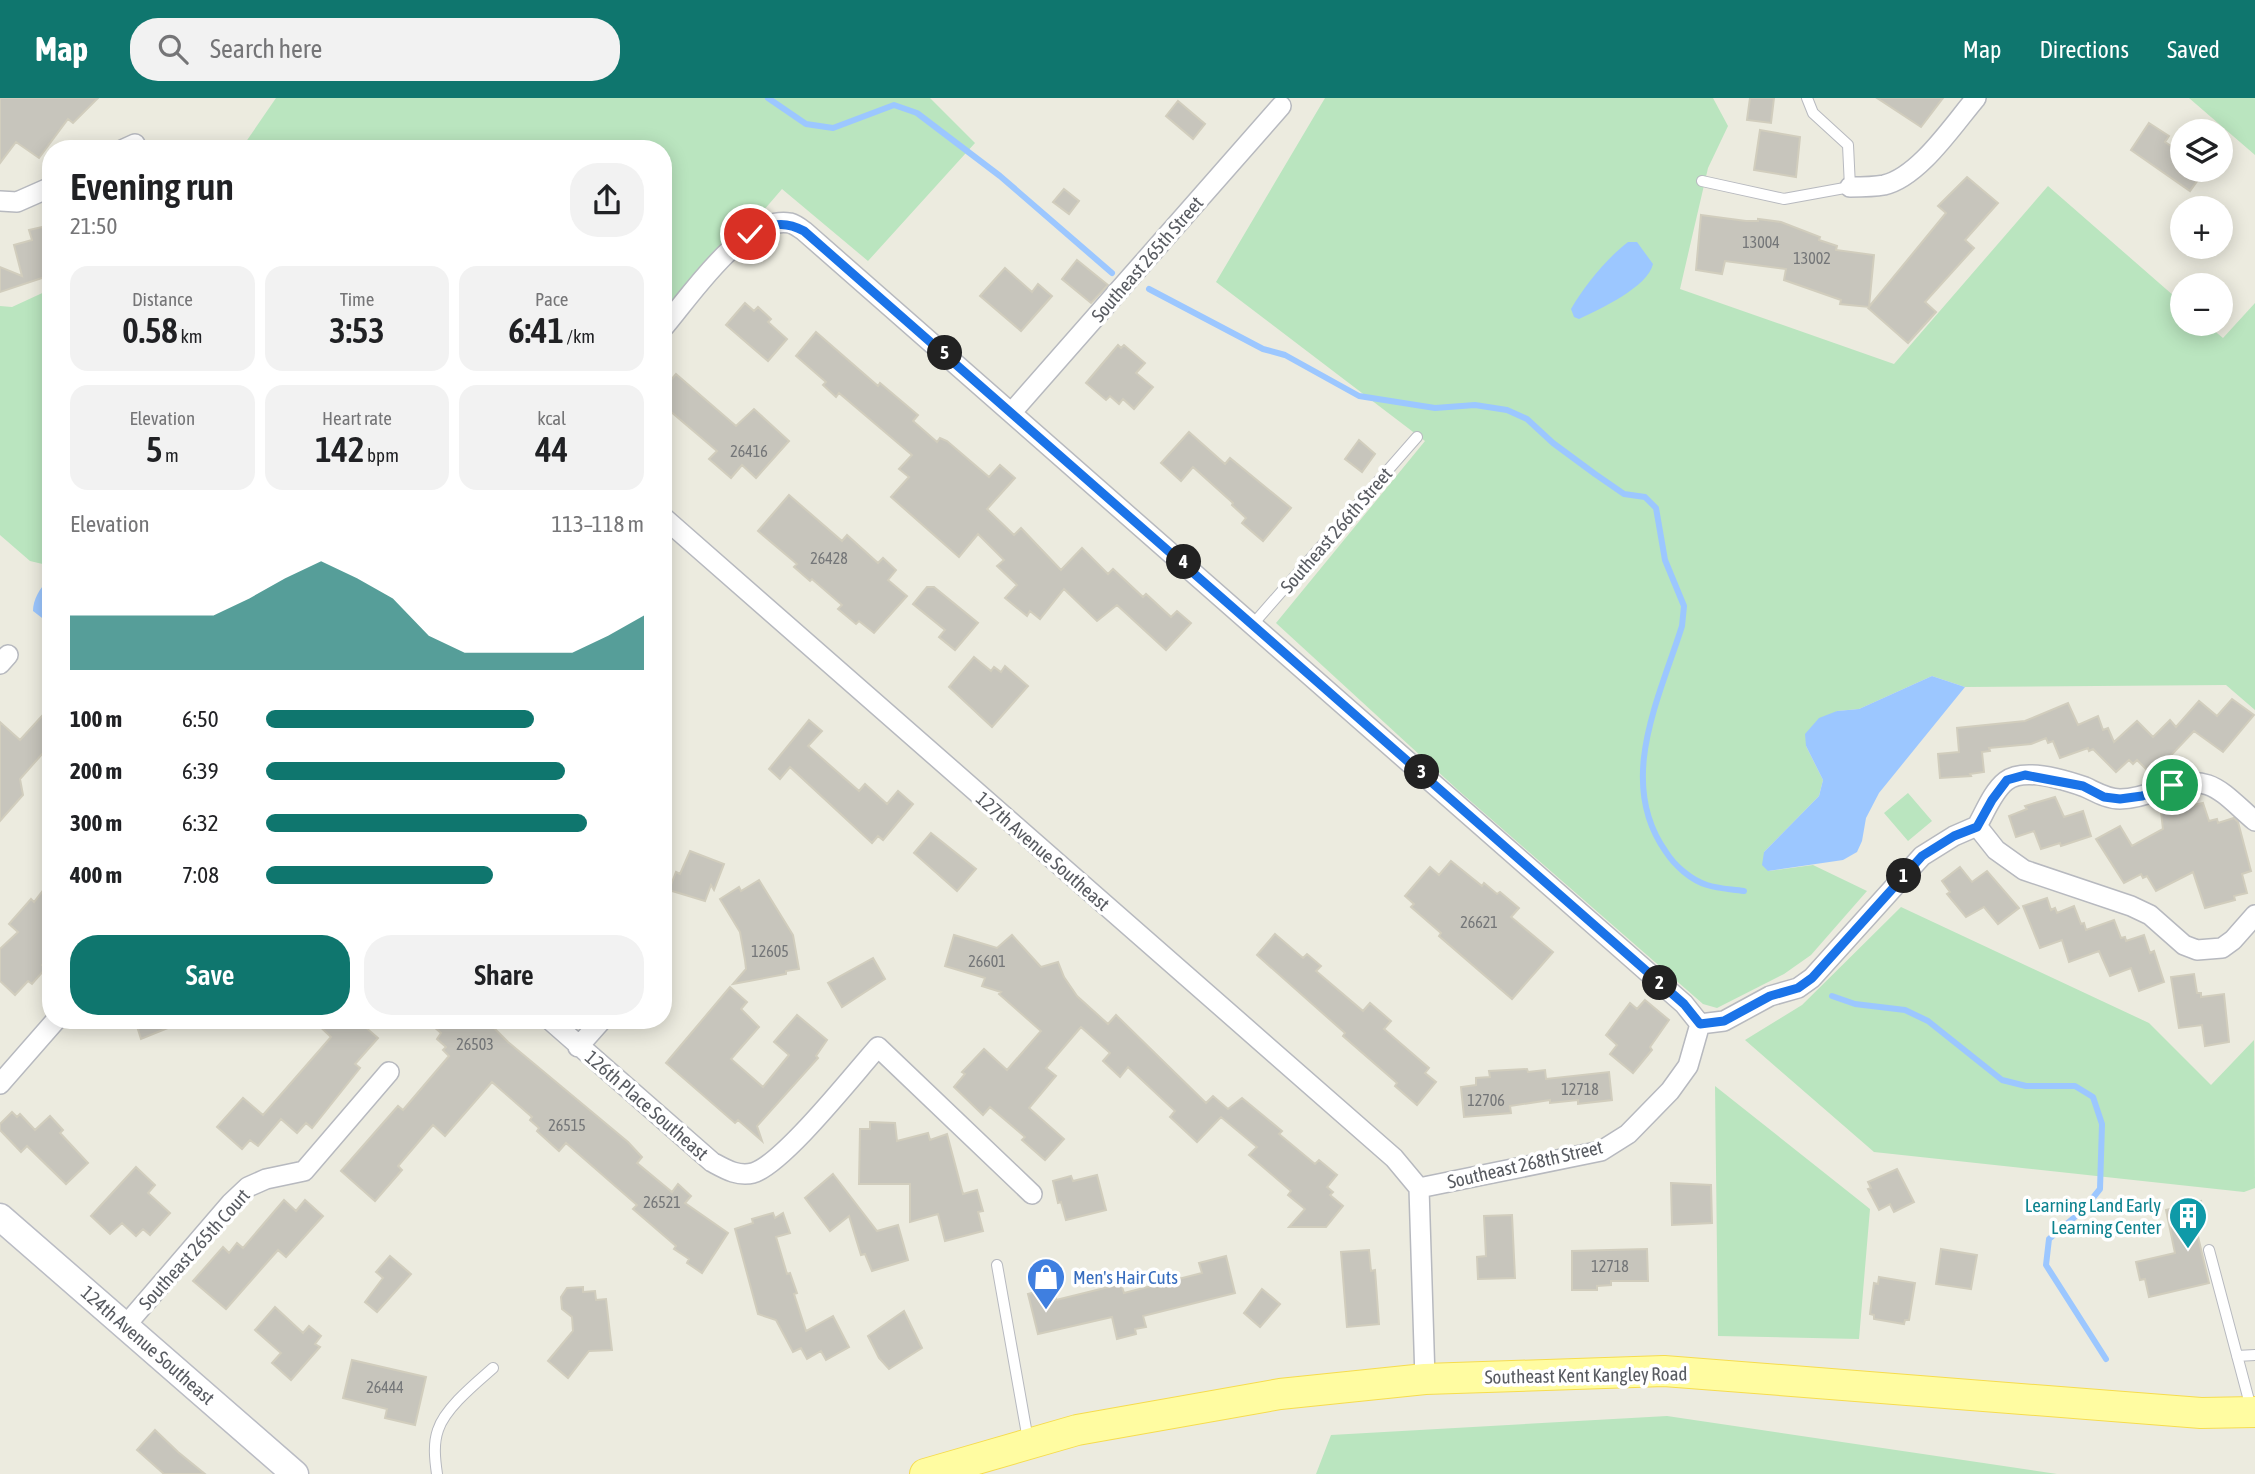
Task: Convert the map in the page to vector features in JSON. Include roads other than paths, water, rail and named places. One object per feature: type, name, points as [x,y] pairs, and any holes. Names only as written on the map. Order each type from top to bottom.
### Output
[{"type":"main road","name":"Southeast Kent Kangley Road","points":[[925,1474],[1077,1430],[1280,1394],[1425,1379],[1664,1371],[2201,1413],[2254,1412]]},
{"type":"street","points":[[1850,187],[1885,185],[1902,176],[1922,161],[1976,98]]},
{"type":"street","name":"Southeast 265th Street","points":[[1012,412],[1283,102]]},
{"type":"street","points":[[0,201],[16,202],[42,191]]},
{"type":"street","points":[[672,317],[732,247],[769,225],[790,223],[804,231],[1254,623],[1684,1004],[1700,1024],[1724,1021],[1761,1000],[1798,988],[1812,978],[1922,856],[1954,836],[1977,827],[2007,780],[2025,775],[2083,786],[2104,797],[2120,799],[2142,796],[2190,781],[2203,782],[2214,787],[2255,821]]},
{"type":"street","name":"127th Avenue Southeast","points":[[672,525],[1394,1158],[1419,1188]]},
{"type":"street","points":[[1977,827],[1996,850],[2024,870],[2131,906],[2150,915],[2184,945],[2197,950],[2222,948],[2233,940],[2255,915]]},
{"type":"street","name":"Southeast 268th Street","points":[[1425,1379],[1419,1188],[1601,1151],[1628,1134],[1670,1091],[1688,1066],[1700,1024]]},
{"type":"street","points":[[0,1084],[48,1029]]},
{"type":"street","name":"126th Place Southeast","points":[[559,1029],[712,1162],[732,1173],[752,1173],[784,1153],[878,1047],[1032,1194]]},
{"type":"street","points":[[578,1047],[595,1029]]},
{"type":"street","name":"Southeast 265th Court","points":[[126,1325],[248,1187],[266,1179],[303,1171],[389,1072]]},
{"type":"street","name":"124th Avenue Southeast","points":[[0,1217],[295,1474]]},
{"type":"lane","points":[[1702,181],[1784,199],[1850,187],[1848,145],[1813,113],[1807,98]]},
{"type":"lane","name":"Southeast 266th Street","points":[[1254,623],[1417,437]]},
{"type":"lane","points":[[2209,1250],[2254,1412]]},
{"type":"lane","points":[[997,1265],[1029,1444]]},
{"type":"lane","points":[[2237,1356],[2255,1355]]},
{"type":"lane","points":[[437,1474],[434,1453],[438,1428],[465,1393],[493,1368]]},
{"type":"water","points":[[1628,242],[1637,242],[1653,264],[1649,273],[1622,296],[1579,319],[1574,317],[1571,309],[1583,291],[1604,264]]},
{"type":"water","points":[[42,587],[42,618],[33,611]]},
{"type":"water","points":[[1932,676],[1965,687],[1879,793],[1866,818],[1857,852],[1843,860],[1768,871],[1762,865],[1764,852],[1819,796],[1823,780],[1806,746],[1805,734],[1819,718],[1837,711],[1859,709]]},
{"type":"waterway","points":[[768,98],[806,124],[833,128],[894,105],[917,113],[1000,176],[1112,273]]},
{"type":"waterway","points":[[1149,289],[1263,349],[1285,355],[1359,396],[1435,408],[1475,405],[1507,410],[1527,419],[1553,443],[1624,494],[1645,497],[1656,508],[1665,560],[1684,606],[1682,626],[1647,740],[1643,769],[1644,797],[1651,825],[1666,852],[1679,867],[1695,880],[1707,885],[1744,891]]},
{"type":"waterway","points":[[1832,996],[1855,1004],[1905,1010],[1928,1021],[2002,1080],[2026,1086],[2075,1086],[2093,1097],[2102,1124],[2100,1189],[2083,1210],[2049,1239],[2046,1265],[2106,1359]]},
{"type":"place","name":"Learning Land Early Learning Center","points":[[2188,1250]]},
{"type":"place","name":"Men's Hair Cuts","points":[[1046,1311]]}]
